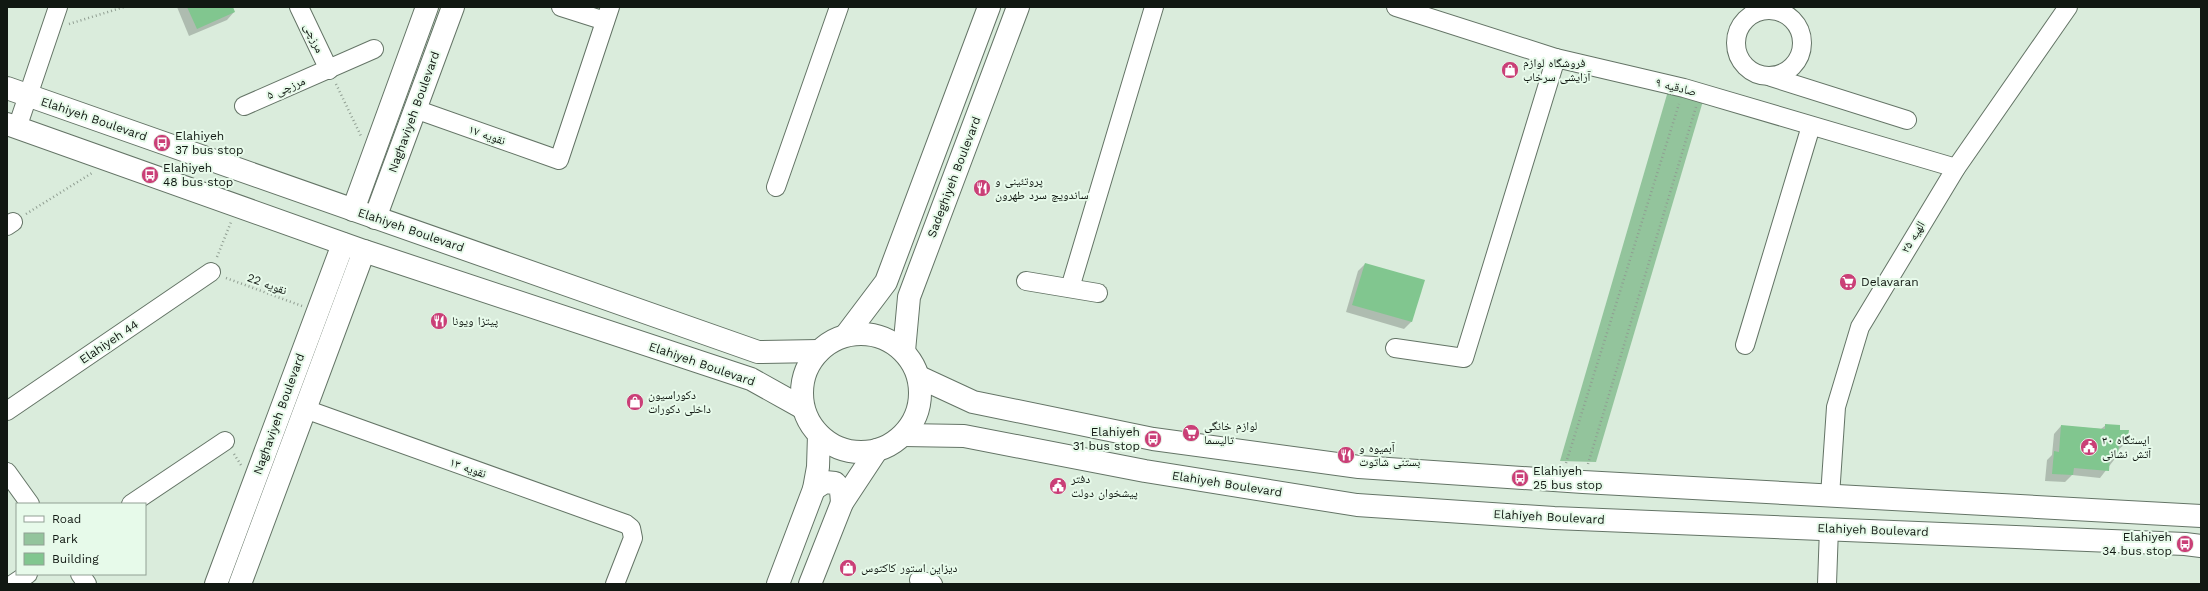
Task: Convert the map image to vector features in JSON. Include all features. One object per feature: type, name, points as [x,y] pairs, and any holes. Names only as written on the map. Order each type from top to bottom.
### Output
[{"type":"main road","name":"Naghaviyeh Boulevard","points":[[353,210],[427,7]]},
{"type":"main road","name":"Naghaviyeh Boulevard","points":[[375,218],[414,109],[453,7]]},
{"type":"main road","points":[[846,335],[886,282],[988,7]]},
{"type":"main road","name":"Sadeghiyeh Boulevard","points":[[904,351],[909,297],[1018,7]]},
{"type":"main road","name":"Elahiyeh Boulevard","points":[[7,88],[758,352],[819,351]]},
{"type":"main road","name":"Elahiyeh Boulevard","points":[[12,126],[343,244],[751,379],[803,408]]},
{"type":"main road","name":"Naghaviyeh Boulevard","points":[[216,584],[343,244]]},
{"type":"main road","name":"Naghaviyeh Boulevard","points":[[240,584],[364,251]]},
{"type":"main road","points":[[861,333],[877,335],[891,341],[904,351],[913,363],[919,377],[921,393],[919,408],[913,422],[904,435],[891,444],[877,450],[861,452],[846,451],[831,444],[819,435],[809,423],[803,408],[801,393],[803,377],[809,363],[819,351],[831,341],[846,335],[861,333]]},
{"type":"main road","points":[[919,377],[973,402],[1153,439],[1359,467],[1560,481],[2201,516]]},
{"type":"main road","points":[[778,584],[814,489],[818,467],[819,435]]},
{"type":"main road","name":"Elahiyeh Boulevard","points":[[904,435],[964,436],[1145,471],[1357,504],[1554,518],[1829,528],[2201,546]]},
{"type":"main road","points":[[810,584],[842,503],[877,450]]},
{"type":"main road","points":[[814,489],[825,482],[835,483],[841,490],[842,503]]},
{"type":"main road","points":[[1829,528],[1830,496]]},
{"type":"street","points":[[12,126],[28,96],[58,7]]},
{"type":"street","name":"مرزچی","points":[[299,7],[329,70]]},
{"type":"street","points":[[561,7],[608,14]]},
{"type":"street","points":[[776,187],[839,7]]},
{"type":"street","points":[[1070,288],[1154,7]]},
{"type":"street","name":"صادقیه ۹","points":[[1396,7],[1556,58],[1692,90],[1956,168]]},
{"type":"street","name":"الهیه ۲۵","points":[[1830,496],[1836,407],[1860,327],[1956,168],[2068,7]]},
{"type":"street","points":[[1771,77],[1788,72],[1800,59],[1803,41],[1798,24],[1776,9],[1750,15],[1739,28],[1735,45],[1741,62],[1754,74],[1771,77],[1907,120]]},
{"type":"street","name":"نقویه ۱۷","points":[[414,109],[559,160],[608,14]]},
{"type":"street","name":"مرزچی ۵","points":[[244,106],[374,49]]},
{"type":"street","points":[[1395,348],[1464,358],[1556,58]]},
{"type":"street","points":[[1745,345],[1811,126]]},
{"type":"street","name":"Elahiyeh 44","points":[[7,411],[211,272]]},
{"type":"street","points":[[1026,281],[1098,293]]},
{"type":"street","name":"نقویه ۱۳","points":[[305,409],[626,524],[631,528],[633,538],[615,584]]},
{"type":"street","points":[[132,503],[225,441]]},
{"type":"street","points":[[7,472],[29,503]]},
{"type":"street","points":[[1826,584],[1829,528]]},
{"type":"street","points":[[13,584],[26,575]]},
{"type":"street","points":[[81,575],[87,584]]},
{"type":"path","points":[[50,30],[124,7]]},
{"type":"path","points":[[329,70],[372,158]]},
{"type":"path","points":[[1560,481],[1692,90]]},
{"type":"path","points":[[1582,482],[1692,90]]},
{"type":"path","points":[[10,224],[111,161]]},
{"type":"path","points":[[211,272],[238,206]]},
{"type":"path","name":"نقویه 22","points":[[211,272],[317,312]]},
{"type":"path","points":[[225,441],[254,482]]},
{"type":"green space","points":[[1668,91],[1703,101],[1596,462],[1560,461]]},
{"type":"building","points":[[187,7],[233,7],[235,12],[197,29]]},
{"type":"building","points":[[1365,263],[1425,280],[1412,322],[1352,305]]},
{"type":"building","name":"ایستگاه ۳۰ آتش نشانی","points":[[2105,424],[2120,425],[2120,430],[2129,430],[2127,444],[2119,443],[2118,456],[2110,456],[2109,471],[2074,468],[2073,475],[2052,474],[2054,451],[2059,452],[2061,425],[2105,429]]},
{"type":"place","name":"فروشگاه لوازم آرایشی سرخاب","points":[[1510,70]]},
{"type":"place","name":"Elahiyeh 37 bus stop","points":[[162,143]]},
{"type":"place","name":"Elahiyeh 48 bus stop","points":[[150,175]]},
{"type":"place","name":"پروتئینی و ساندویچ سرد طهرون","points":[[982,188]]},
{"type":"place","name":"Delavaran","points":[[1848,282]]},
{"type":"place","name":"پیتزا ویونا","points":[[439,321]]},
{"type":"place","name":"دکوراسیون داخلی دکورات","points":[[635,402]]},
{"type":"place","name":"لوازم خانگی تالیسما","points":[[1191,433]]},
{"type":"place","name":"Elahiyeh 31 bus stop","points":[[1153,439]]},
{"type":"place","name":"ایستگاه ۳۰ آتش نشانی","points":[[2089,447]]},
{"type":"place","name":"آبمیوه و بستنی شاتوت","points":[[1346,455]]},
{"type":"place","name":"Elahiyeh 25 bus stop","points":[[1520,478]]},
{"type":"place","name":"دفتر پیشخوان دولت","points":[[1058,486]]},
{"type":"place","name":"Elahiyeh 34 bus stop","points":[[2185,544]]},
{"type":"place","name":"دیزاین استور کاکتوس","points":[[848,568]]}]
